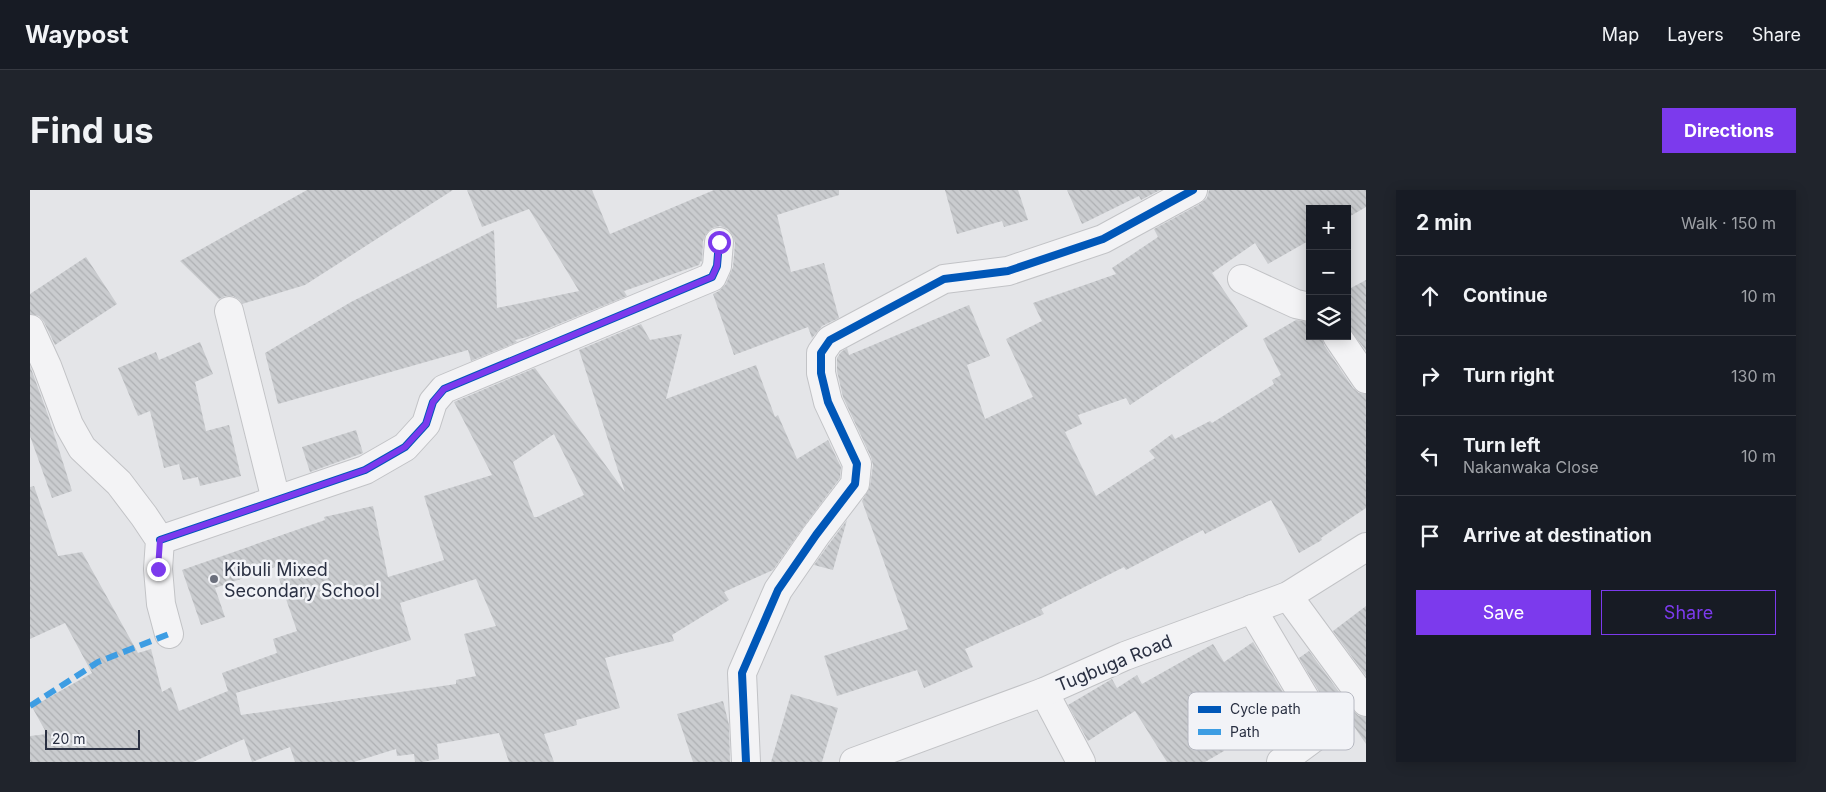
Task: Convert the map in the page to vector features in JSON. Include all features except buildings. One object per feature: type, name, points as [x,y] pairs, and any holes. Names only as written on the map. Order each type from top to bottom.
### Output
[{"type":"street","points":[[746,762],[742,673],[778,590],[816,535],[855,484],[857,464],[828,402],[821,373],[821,353],[830,340],[944,279],[1008,271],[1103,239],[1194,190]]},
{"type":"street","points":[[160,540],[365,470],[405,447],[426,424],[433,402],[444,389],[712,277],[717,266],[719,242]]},
{"type":"street","points":[[1242,279],[1296,304],[1306,306]]},
{"type":"street","points":[[229,311],[276,500]]},
{"type":"street","points":[[30,329],[47,366],[69,425],[82,448],[118,483],[160,540],[158,569],[161,604],[169,634]]},
{"type":"street","points":[[1340,340],[1366,380]]},
{"type":"street","name":"Tugbuga Road","points":[[854,762],[1044,692],[1125,656],[1288,596],[1366,547]]},
{"type":"street","points":[[1288,596],[1366,702]]},
{"type":"street","points":[[1252,609],[1301,692]]},
{"type":"street","points":[[1044,692],[1081,762]]},
{"type":"street","points":[[1281,762],[1297,750]]},
{"type":"marked path","points":[[30,706],[98,662],[169,634]]},
{"type":"cycle path","points":[[746,762],[742,673],[778,590],[816,535],[855,484],[857,464],[828,402],[821,373],[821,353],[830,340],[944,279],[1008,271],[1103,239],[1193,190]]},
{"type":"cycle path","points":[[160,540],[365,470],[405,447],[426,424],[433,402],[444,389],[712,277],[717,266],[719,242]]},
{"type":"place","name":"Kibuli Mixed Secondary School","points":[[214,579]]},
{"type":"route","points":[[158,569],[160,540],[365,470],[405,447],[426,424],[433,402],[444,389],[712,277],[717,266],[719,242]]}]
